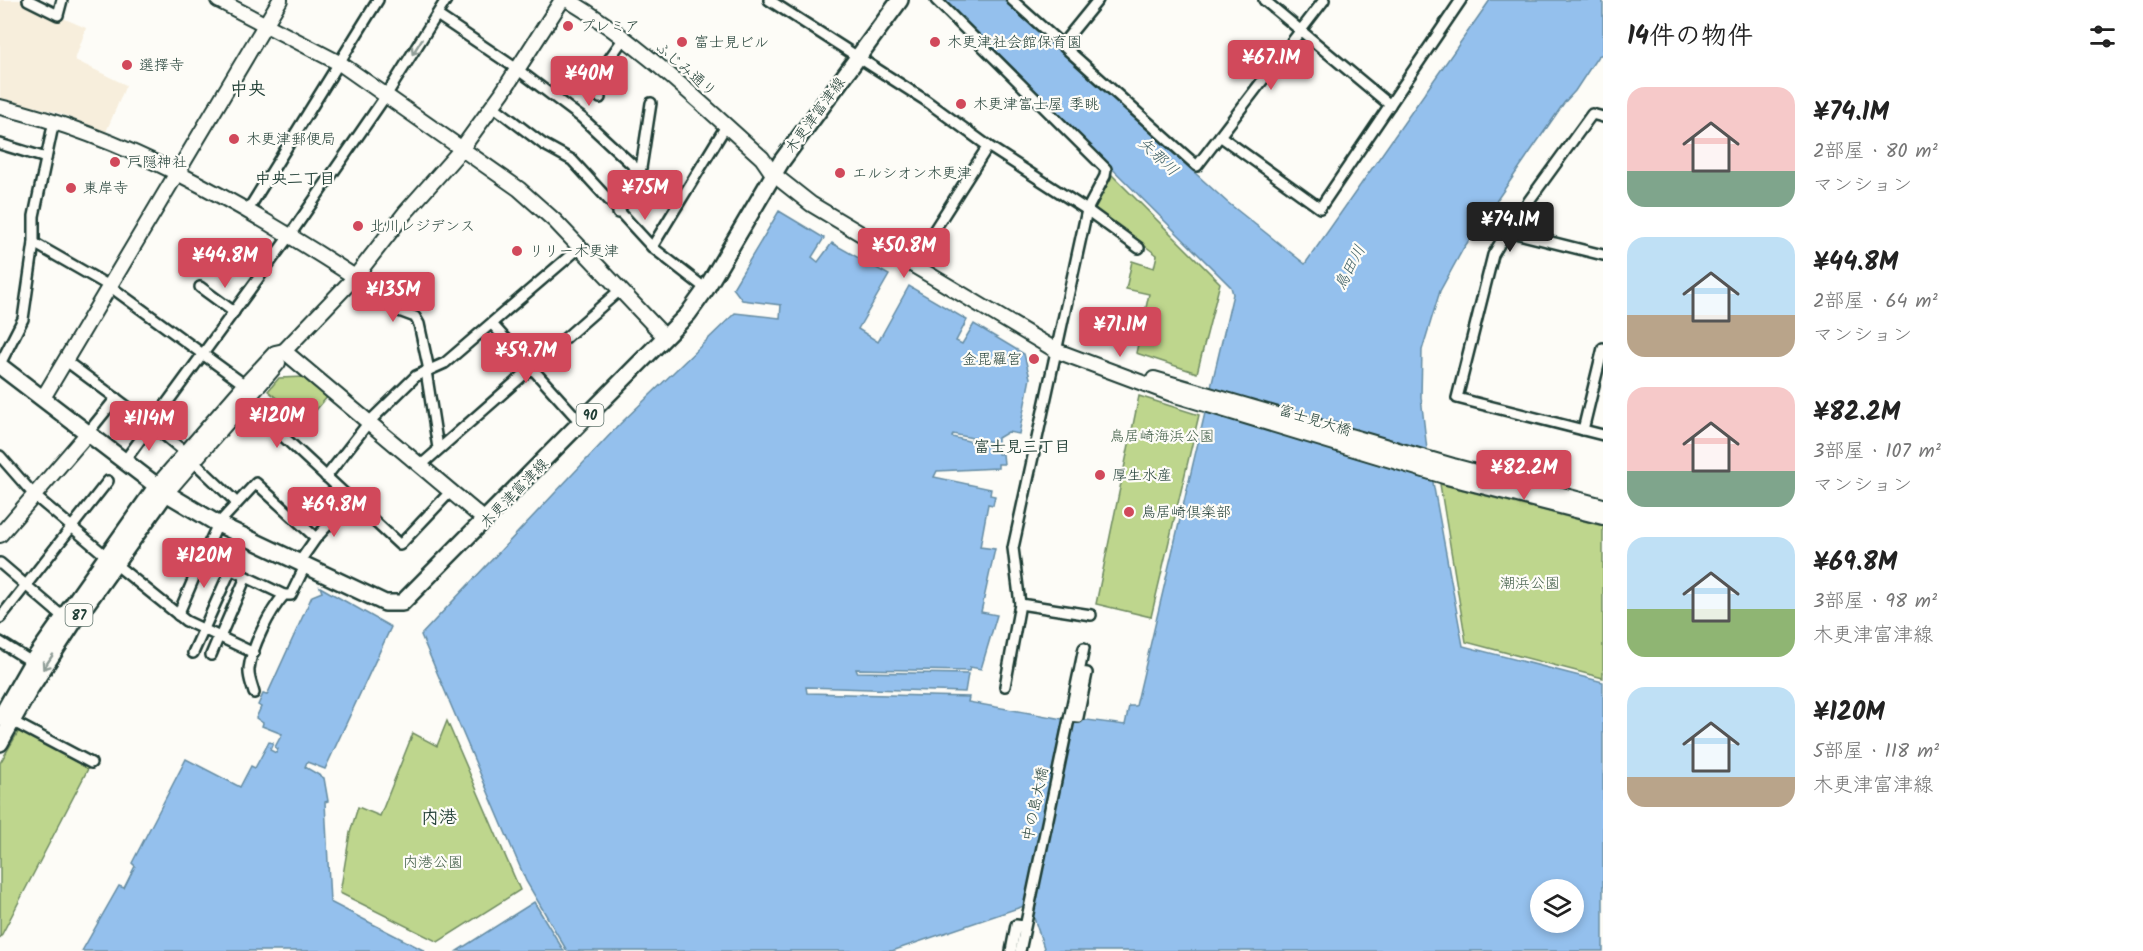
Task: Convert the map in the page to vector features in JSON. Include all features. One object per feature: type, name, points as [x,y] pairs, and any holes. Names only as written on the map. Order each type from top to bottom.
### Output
[{"type":"main road","name":"木更津富津線","points":[[0,365],[123,463],[161,490],[218,524],[385,603],[398,605],[406,601],[582,424],[665,337],[706,289],[773,174],[900,0]]},
{"type":"main road","name":"87","points":[[0,743],[4,718],[32,662],[161,490]]},
{"type":"main road","name":"87","points":[[4,718],[30,689],[110,560]]},
{"type":"street","points":[[28,0],[58,15],[62,0]]},
{"type":"street","points":[[218,0],[341,64],[387,94],[519,189],[555,221],[665,337]]},
{"type":"street","points":[[44,398],[280,0]]},
{"type":"street","points":[[248,210],[341,64],[378,0]]},
{"type":"street","points":[[123,463],[290,235],[387,94],[446,0]]},
{"type":"street","points":[[189,457],[245,401],[281,359],[284,351],[357,275],[462,147],[493,106],[562,0]]},
{"type":"street","name":"ふじみ通り","points":[[568,0],[624,38],[762,158],[773,174],[811,204],[912,265]]},
{"type":"street","points":[[769,0],[925,100],[988,146],[1087,210],[1139,248]]},
{"type":"street","points":[[936,0],[1106,169],[1105,176],[1087,210],[1013,548],[1020,604],[1005,686]]},
{"type":"street","points":[[1012,0],[1063,43],[1197,166],[1324,0]]},
{"type":"street","points":[[1063,43],[1098,0]]},
{"type":"street","points":[[1263,0],[1390,105]]},
{"type":"street","points":[[1220,136],[1320,208],[1461,0]]},
{"type":"street","points":[[437,15],[517,69],[582,118],[639,171]]},
{"type":"street","points":[[600,98],[596,79],[624,38]]},
{"type":"street","points":[[618,213],[639,171],[651,103]]},
{"type":"street","points":[[493,106],[543,144],[572,160],[618,213],[652,247],[706,289]]},
{"type":"street","points":[[0,107],[54,121],[102,139],[248,210],[357,275],[399,311],[415,317],[419,324],[428,370],[438,448]]},
{"type":"street","points":[[1603,117],[1592,114],[1507,231],[1493,255],[1457,398],[1603,435]]},
{"type":"street","points":[[0,365],[23,319],[34,243],[33,216],[54,121]]},
{"type":"street","points":[[652,247],[726,126]]},
{"type":"street","points":[[0,144],[46,158]]},
{"type":"street","points":[[912,265],[988,146]]},
{"type":"street","points":[[1507,231],[1603,255]]},
{"type":"street","points":[[34,243],[111,287],[245,385]]},
{"type":"street","points":[[326,477],[369,422],[416,376],[444,363],[579,248]]},
{"type":"street","name":"富士見大橋","points":[[912,265],[1057,351],[1175,390],[1450,471]]},
{"type":"street","points":[[200,287],[234,312]]},
{"type":"street","points":[[420,466],[620,290]]},
{"type":"street","points":[[492,324],[582,424]]},
{"type":"street","points":[[1583,430],[1603,348]]},
{"type":"street","points":[[161,490],[245,385],[275,353],[284,351]]},
{"type":"street","points":[[284,351],[486,521]]},
{"type":"street","points":[[66,362],[152,425],[237,503]]},
{"type":"street","points":[[0,535],[116,398]]},
{"type":"street","points":[[245,401],[400,545],[451,491]]},
{"type":"street","points":[[0,456],[35,496],[178,615],[254,653]]},
{"type":"street","points":[[1450,471],[1603,506]]},
{"type":"street","points":[[1450,471],[1603,517]]},
{"type":"street","points":[[0,618],[108,481]]},
{"type":"street","points":[[178,615],[218,524],[256,483],[316,538]]},
{"type":"street","points":[[205,552],[207,558],[284,595],[291,595],[303,563],[316,538],[350,501]]},
{"type":"street","points":[[0,563],[63,618]]},
{"type":"street","points":[[193,652],[231,569]]},
{"type":"street","points":[[211,655],[246,577]]},
{"type":"street","points":[[254,693],[249,670],[254,653],[272,609],[284,595]]},
{"type":"street","points":[[1020,604],[1092,615]]},
{"type":"street","points":[[0,642],[32,662]]},
{"type":"street","name":"中の島大橋","points":[[1019,951],[1079,672],[1087,673],[1078,717],[1070,716],[1084,648]]},
{"type":"street","points":[[4,718],[91,763]]},
{"type":"street","name":"中の島大橋","points":[[1011,951],[1016,925],[1024,926],[1019,951]]},
{"type":"shaded area","points":[[0,0],[21,0],[86,28],[75,60],[126,85],[106,132],[56,112],[0,98]]},
{"type":"green space","points":[[1112,175],[1220,283],[1197,373],[1136,353],[1149,294],[1126,289],[1132,261],[1154,268],[1157,255],[1094,208]]},
{"type":"green space","points":[[305,377],[328,396],[306,422],[268,391],[279,378]]},
{"type":"green space","name":"鳥居崎海浜公園","points":[[1139,396],[1199,415],[1151,617],[1096,604]]},
{"type":"green space","name":"潮浜公園","points":[[1440,484],[1603,526],[1603,678],[1466,642]]},
{"type":"green space","name":"内港公園","points":[[447,721],[520,890],[438,942],[340,893],[350,833],[358,807],[380,816],[413,733],[437,746]]},
{"type":"green space","points":[[21,727],[91,763],[0,938],[0,763]]},
{"type":"water","points":[[943,0],[1004,0],[1227,202],[1305,264],[1490,0],[1603,0],[1603,54],[1598,56],[1575,91],[1564,103],[1463,249],[1440,291],[1422,350],[1421,397],[1427,450],[1463,646],[1603,682],[1603,951],[1045,951],[1031,909],[1072,718],[1125,725],[1129,706],[1136,706],[1233,294],[1231,287]]},
{"type":"water","points":[[779,211],[824,238],[812,257],[818,262],[832,243],[889,275],[858,329],[878,342],[909,286],[967,320],[956,341],[962,344],[974,324],[1024,354],[1030,378],[1019,434],[1008,432],[998,438],[998,443],[953,434],[952,437],[997,448],[998,454],[1003,454],[1004,464],[998,464],[998,468],[937,471],[934,477],[991,489],[990,495],[995,496],[993,505],[988,504],[980,547],[995,549],[981,612],[997,615],[981,669],[970,667],[969,671],[856,669],[857,672],[968,674],[965,692],[806,687],[807,693],[969,697],[968,702],[1063,719],[1024,906],[892,951],[567,951],[526,881],[421,635],[620,424],[735,313],[780,318],[781,305],[742,300],[733,288]]},
{"type":"water","points":[[320,587],[391,627],[325,769],[307,762],[305,767],[324,778],[328,801],[325,802],[330,902],[425,951],[82,951],[119,886],[124,888],[135,866],[132,863],[186,759],[240,787],[251,766],[255,768],[269,742],[273,743],[270,750],[276,753],[278,749],[275,747],[282,734],[262,726],[263,723],[256,718],[261,707],[258,705],[263,694],[267,695],[312,596],[322,592]]},
{"type":"water","points":[[534,902],[564,951],[457,951]]},
{"type":"place","name":"プレミア","points":[[568,26]]},
{"type":"place","name":"富士見ビル","points":[[682,42]]},
{"type":"place","name":"木更津社会館保育園","points":[[935,42]]},
{"type":"place","name":"選擇寺","points":[[127,65]]},
{"type":"place","name":"木更津富士屋 季眺","points":[[961,104]]},
{"type":"place","name":"木更津郵便局","points":[[234,139]]},
{"type":"place","name":"戸隠神社","points":[[115,162]]},
{"type":"place","name":"エルシオン木更津","points":[[840,173]]},
{"type":"place","name":"東岸寺","points":[[71,188]]},
{"type":"place","name":"北川レジデンス","points":[[358,226]]},
{"type":"place","name":"リリー木更津","points":[[517,251]]},
{"type":"place","name":"金毘羅宮","points":[[1034,359]]},
{"type":"place","name":"厚生水産","points":[[1100,475]]},
{"type":"place","name":"鳥居崎倶楽部","points":[[1129,512]]},
{"type":"district","name":"中央","points":[[248,89]]},
{"type":"district","name":"中央二丁目","points":[[295,178]]},
{"type":"district","name":"富士見三丁目","points":[[1022,446]]},
{"type":"district","name":"内港","points":[[439,817]]},
{"type":"water label","name":"矢那川","points":[[1159,156]]},
{"type":"water label","name":"鳥田川","points":[[1349,267]]}]
